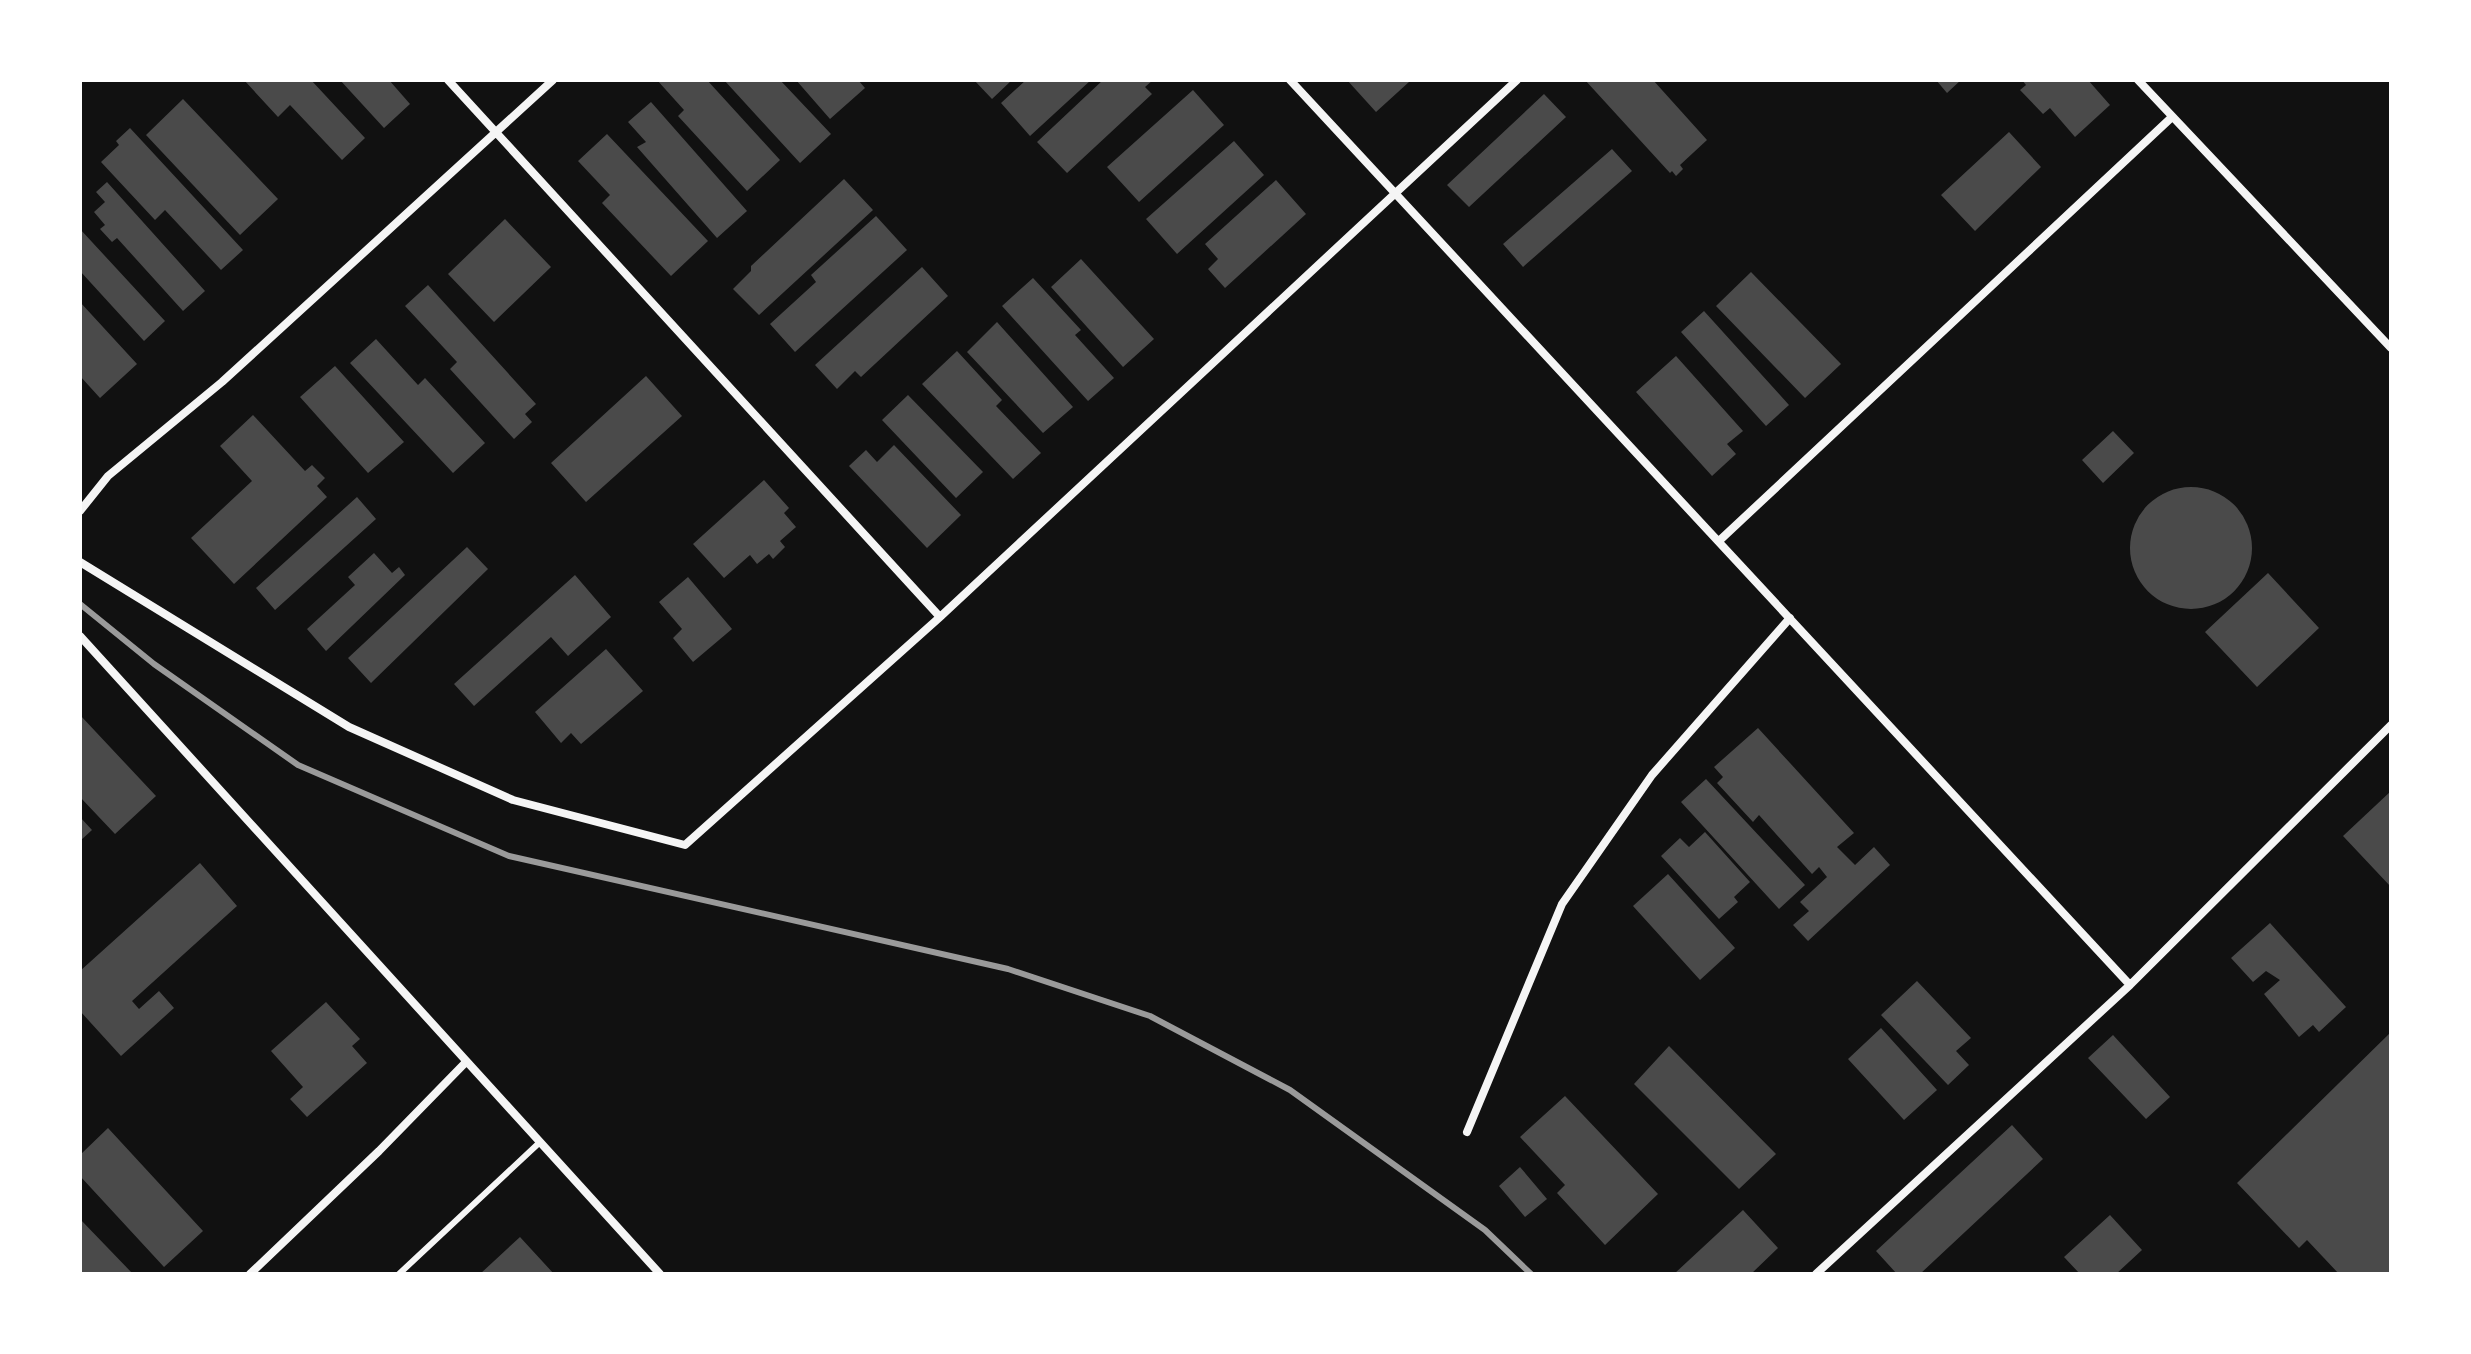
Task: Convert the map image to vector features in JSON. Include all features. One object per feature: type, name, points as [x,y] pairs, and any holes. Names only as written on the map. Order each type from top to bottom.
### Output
[{"type":"street","points":[[448,80],[940,617]]},
{"type":"street","points":[[80,511],[108,476],[222,382],[553,80]]},
{"type":"street","points":[[1290,80],[2130,985]]},
{"type":"street","points":[[80,562],[349,727],[513,800],[685,845],[940,617],[1517,80]]},
{"type":"street","points":[[2138,80],[2391,348]]},
{"type":"street","points":[[1719,541],[2172,117]]},
{"type":"street","points":[[1467,1132],[1562,904],[1652,775],[1790,618]]},
{"type":"street","points":[[80,636],[660,1274]]},
{"type":"street","points":[[1816,1274],[2130,985],[2391,725]]},
{"type":"street","points":[[250,1274],[379,1151],[465,1063]]},
{"type":"lane","points":[[399,1274],[539,1143]]},
{"type":"building","points":[[244,80],[311,80],[365,138],[342,160],[290,105],[278,117]]},
{"type":"building","points":[[340,80],[389,80],[410,104],[384,128]]},
{"type":"building","points":[[657,80],[707,80],[780,160],[747,191],[678,116],[684,110]]},
{"type":"building","points":[[724,80],[780,80],[831,134],[800,163]]},
{"type":"building","points":[[796,80],[858,80],[865,88],[830,119]]},
{"type":"building","points":[[974,80],[1012,80],[992,99]]},
{"type":"building","points":[[1026,80],[1091,80],[1030,136],[1001,103]]},
{"type":"building","points":[[1103,80],[1153,80],[1145,87],[1152,94],[1067,173],[1037,142]]},
{"type":"building","points":[[1347,80],[1408,80],[1409,82],[1376,112]]},
{"type":"building","points":[[1585,80],[1653,80],[1707,140],[1680,165],[1683,169],[1676,176]]},
{"type":"building","points":[[1936,80],[1961,80],[1947,93]]},
{"type":"building","points":[[2022,80],[2088,80],[2110,105],[2075,137],[2050,108],[2043,114],[2020,90],[2026,85]]},
{"type":"building","points":[[1193,90],[1224,125],[1139,202],[1107,167]]},
{"type":"building","points":[[1544,94],[1566,117],[1469,207],[1447,185]]},
{"type":"building","points":[[183,99],[278,199],[240,235],[146,135]]},
{"type":"building","points":[[651,102],[747,211],[717,238],[637,147],[646,142],[628,122]]},
{"type":"building","points":[[130,128],[243,250],[221,270],[165,210],[155,220],[101,162],[119,145],[116,141]]},
{"type":"building","points":[[2009,132],[2041,167],[1975,231],[1941,195]]},
{"type":"building","points":[[607,134],[708,241],[671,276],[602,203],[610,195],[578,161]]},
{"type":"building","points":[[1234,141],[1264,175],[1177,254],[1146,219]]},
{"type":"building","points":[[1612,149],[1632,171],[1523,267],[1503,244]]},
{"type":"building","points":[[844,179],[873,210],[759,315],[733,289],[751,271],[751,266]]},
{"type":"building","points":[[1276,180],[1306,214],[1225,288],[1208,269],[1218,259],[1205,244]]},
{"type":"building","points":[[107,182],[205,291],[183,311],[117,238],[112,242],[100,229],[105,225],[94,212],[105,202],[96,192]]},
{"type":"building","points":[[876,216],[907,250],[795,352],[770,324],[816,282],[811,275]]},
{"type":"building","points":[[505,219],[551,267],[494,322],[448,274]]},
{"type":"building","points":[[80,229],[165,321],[144,341],[80,271]]},
{"type":"building","points":[[1081,259],[1154,339],[1123,367],[1051,287]]},
{"type":"building","points":[[922,267],[948,296],[861,377],[855,371],[837,389],[815,365]]},
{"type":"building","points":[[1751,272],[1841,364],[1805,398],[1716,306]]},
{"type":"building","points":[[1033,278],[1081,330],[1075,335],[1114,378],[1088,401],[1002,306]]},
{"type":"building","points":[[428,285],[536,404],[525,414],[532,422],[514,439],[450,369],[457,362],[405,306]]},
{"type":"building","points":[[80,302],[137,364],[100,398],[80,376]]},
{"type":"building","points":[[1704,311],[1789,405],[1766,426],[1681,332]]},
{"type":"building","points":[[997,322],[1073,407],[1043,433],[967,352]]},
{"type":"building","points":[[376,339],[418,385],[425,378],[485,443],[453,473],[350,363]]},
{"type":"building","points":[[957,351],[1002,400],[996,406],[1041,453],[1013,479],[922,384]]},
{"type":"building","points":[[1676,356],[1743,431],[1727,444],[1736,454],[1712,476],[1636,392]]},
{"type":"building","points":[[335,366],[404,442],[368,473],[300,397]]},
{"type":"building","points":[[646,376],[682,416],[586,502],[551,463]]},
{"type":"building","points":[[908,395],[983,472],[956,498],[882,420]]},
{"type":"building","points":[[253,415],[305,471],[312,465],[325,478],[317,486],[327,497],[234,584],[191,538],[252,481],[220,446]]},
{"type":"building","points":[[2113,431],[2134,453],[2103,483],[2082,460]]},
{"type":"building","points":[[894,445],[961,515],[927,548],[849,466],[866,450],[877,462]]},
{"type":"building","points":[[764,480],[789,508],[784,513],[796,527],[780,541],[785,547],[773,559],[769,554],[757,564],[750,555],[724,578],[693,544]]},
{"type":"building","points":[[2191,487],[2214,492],[2234,505],[2247,525],[2252,548],[2247,571],[2234,591],[2214,604],[2191,609],[2168,604],[2148,591],[2135,571],[2130,548],[2135,525],[2148,505],[2168,492]]},
{"type":"building","points":[[357,497],[376,519],[275,610],[256,588]]},
{"type":"building","points":[[467,547],[488,569],[371,683],[348,658]]},
{"type":"building","points":[[374,553],[392,573],[399,567],[405,575],[326,651],[307,629],[355,585],[348,577]]},
{"type":"building","points":[[2268,573],[2319,628],[2257,687],[2205,632]]},
{"type":"building","points":[[575,575],[611,617],[568,656],[551,637],[474,706],[454,684]]},
{"type":"building","points":[[688,577],[732,629],[693,662],[673,638],[682,629],[659,602]]},
{"type":"building","points":[[606,649],[643,691],[581,744],[571,733],[561,743],[535,712]]},
{"type":"building","points":[[80,715],[156,796],[115,834],[80,797]]},
{"type":"building","points":[[1758,728],[1854,833],[1837,847],[1855,865],[1874,847],[1890,865],[1808,941],[1793,925],[1809,911],[1800,902],[1827,877],[1819,867],[1812,874],[1759,815],[1753,822],[1717,783],[1723,777],[1714,767]]},
{"type":"building","points":[[1706,779],[1805,885],[1779,909],[1681,802]]},
{"type":"building","points":[[2391,791],[2391,887],[2343,836]]},
{"type":"building","points":[[80,817],[92,830],[80,841]]},
{"type":"building","points":[[1705,832],[1750,882],[1734,897],[1738,902],[1719,919],[1661,856],[1680,838],[1689,847]]},
{"type":"building","points":[[200,863],[237,906],[132,1001],[139,1009],[159,991],[174,1008],[121,1056],[80,1011],[80,971]]},
{"type":"building","points":[[1668,874],[1735,948],[1700,980],[1633,906]]},
{"type":"building","points":[[2270,923],[2346,1007],[2319,1032],[2313,1025],[2299,1037],[2264,994],[2280,980],[2266,971],[2253,982],[2231,958]]},
{"type":"building","points":[[1917,981],[1971,1038],[1956,1051],[1969,1065],[1948,1085],[1881,1015]]},
{"type":"building","points":[[326,1002],[360,1039],[352,1046],[367,1063],[307,1117],[290,1099],[303,1087],[271,1051]]},
{"type":"building","points":[[1881,1028],[1937,1090],[1904,1120],[1848,1059]]},
{"type":"building","points":[[2391,1032],[2391,1274],[2339,1274],[2307,1240],[2299,1248],[2237,1183]]},
{"type":"building","points":[[2113,1035],[2170,1097],[2146,1119],[2088,1058]]},
{"type":"building","points":[[1669,1046],[1776,1154],[1739,1189],[1634,1084]]},
{"type":"building","points":[[1565,1096],[1658,1194],[1605,1245],[1557,1193],[1565,1185],[1520,1137]]},
{"type":"building","points":[[2012,1125],[2043,1159],[1920,1274],[1897,1274],[1876,1251]]},
{"type":"building","points":[[108,1128],[203,1231],[164,1267],[80,1176],[80,1155]]},
{"type":"building","points":[[1520,1167],[1547,1199],[1525,1217],[1499,1186]]},
{"type":"building","points":[[1743,1210],[1778,1248],[1751,1274],[1674,1274]]},
{"type":"building","points":[[2110,1215],[2142,1250],[2116,1274],[2080,1274],[2064,1257]]},
{"type":"building","points":[[80,1219],[133,1274],[80,1274]]},
{"type":"building","points":[[520,1237],[554,1274],[480,1274]]},
{"type":"railway","points":[[80,604],[154,664],[298,765],[509,856],[1008,969],[1150,1016],[1290,1090],[1485,1230],[1531,1274]]}]
